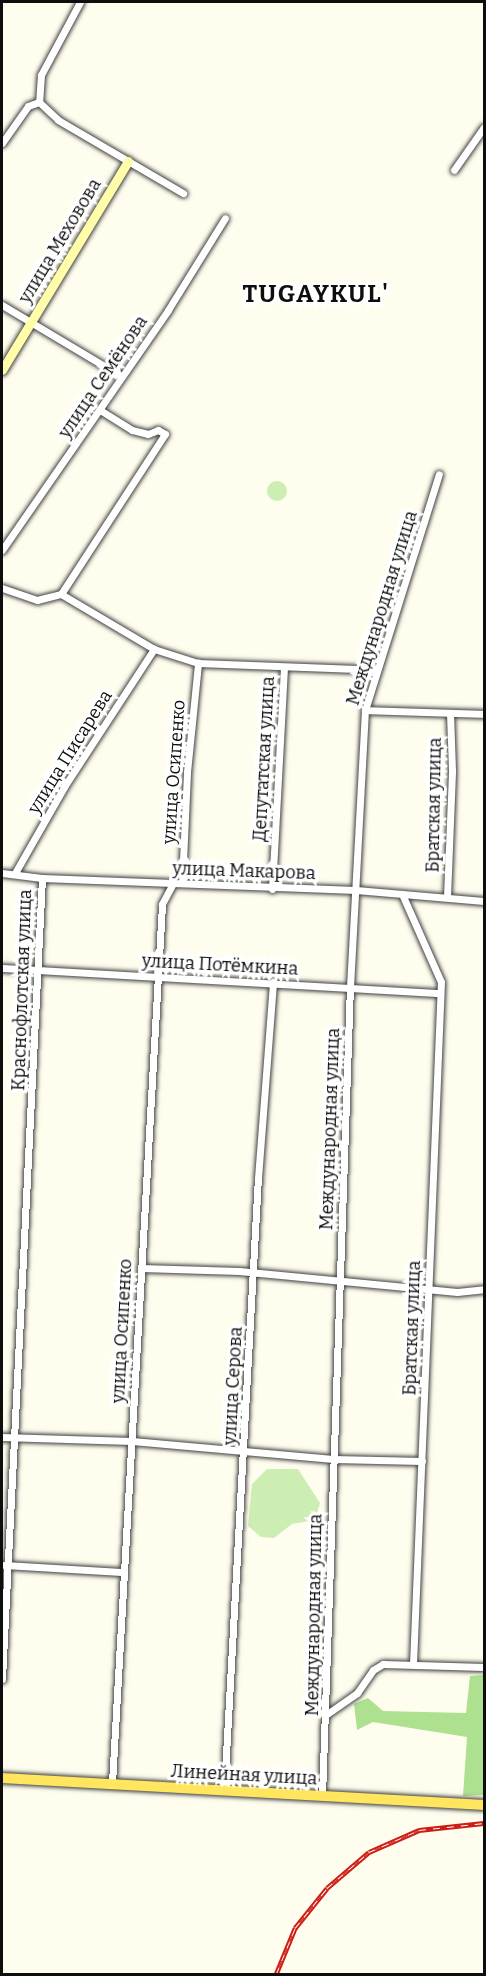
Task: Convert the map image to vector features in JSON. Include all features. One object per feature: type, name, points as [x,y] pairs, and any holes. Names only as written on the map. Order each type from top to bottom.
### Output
[{"type":"main road","name":"Линейная улица","points":[[2,1778],[484,1805]]},
{"type":"street","points":[[39,102],[41,75],[80,2]]},
{"type":"street","points":[[2,143],[28,106],[39,102]]},
{"type":"street","points":[[39,102],[58,120],[183,193]]},
{"type":"street","points":[[454,170],[484,127]]},
{"type":"street","name":"улица Меховова","points":[[2,370],[128,161]]},
{"type":"street","name":"улица Семёнова","points":[[2,550],[100,410],[225,218]]},
{"type":"street","points":[[2,305],[121,376]]},
{"type":"street","points":[[2,588],[37,600],[61,594],[165,434],[158,430],[148,434],[132,430],[100,410]]},
{"type":"street","name":"Международная улица","points":[[322,1796],[327,1714],[333,1459],[350,987],[365,710],[439,474]]},
{"type":"street","points":[[61,594],[154,649],[198,663],[376,670]]},
{"type":"street","name":"улица Писарева","points":[[15,873],[64,786],[154,649]]},
{"type":"street","name":"улица Осипенко","points":[[112,1783],[122,1572],[132,1441],[162,904],[177,883],[198,663]]},
{"type":"street","name":"Депутатская улица","points":[[272,889],[284,668]]},
{"type":"street","points":[[365,710],[484,714]]},
{"type":"street","name":"Братская улица","points":[[447,897],[452,770],[450,712]]},
{"type":"street","name":"улица Макарова","points":[[2,873],[42,878],[272,889],[356,890],[484,901]]},
{"type":"street","name":"Краснофлотская улица","points":[[2,1679],[4,1565],[39,970],[42,878]]},
{"type":"street","name":"Братская улица","points":[[402,894],[439,974],[436,1142],[413,1664]]},
{"type":"street","name":"улица Потёмкина","points":[[2,968],[437,993]]},
{"type":"street","name":"улица Серова","points":[[224,1791],[245,1449],[253,1274],[273,982]]},
{"type":"street","points":[[141,1268],[253,1274],[457,1293],[484,1289]]},
{"type":"street","points":[[2,1437],[132,1441],[245,1449],[333,1459],[422,1461]]},
{"type":"street","points":[[4,1565],[122,1572]]},
{"type":"street","points":[[327,1714],[357,1693],[373,1670],[383,1664],[484,1667]]},
{"type":"green space","points":[[277,481],[284,484],[287,491],[284,498],[277,501],[270,498],[267,491],[270,484]]},
{"type":"green space","points":[[267,1469],[298,1469],[320,1503],[315,1520],[292,1524],[274,1538],[261,1537],[248,1526],[252,1484]]},
{"type":"green space","points":[[484,1675],[484,1795],[463,1796],[467,1737],[373,1722],[357,1730],[354,1704],[368,1698],[383,1711],[466,1713],[470,1676]]},
{"type":"railway","points":[[276,1974],[295,1928],[327,1888],[369,1852],[419,1830],[484,1823]]},
{"type":"district","name":"TUGAYKUL'","points":[[316,295]]}]
